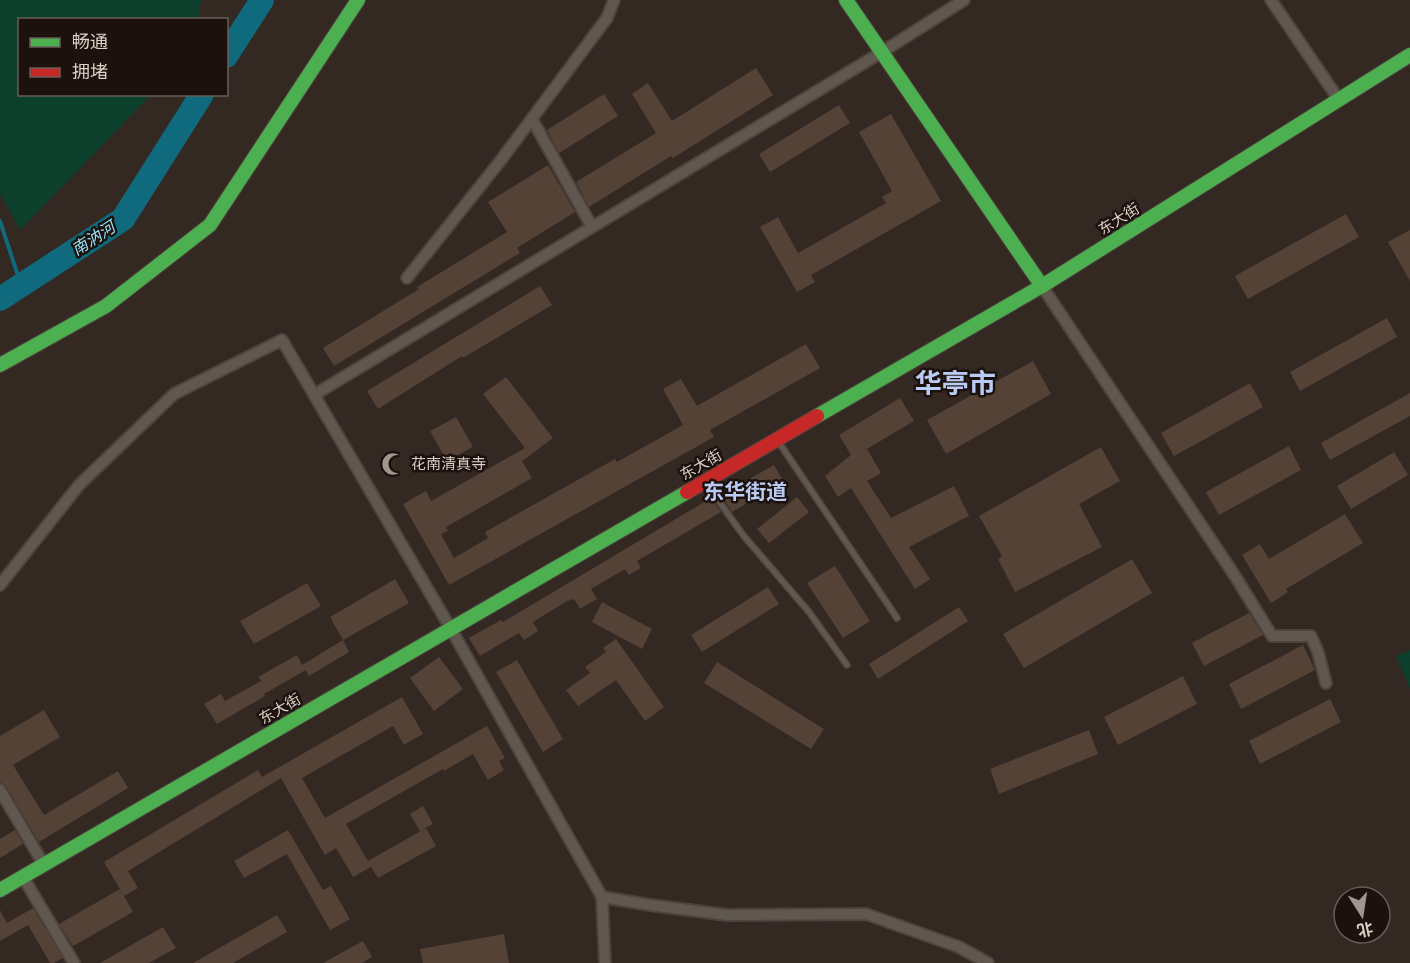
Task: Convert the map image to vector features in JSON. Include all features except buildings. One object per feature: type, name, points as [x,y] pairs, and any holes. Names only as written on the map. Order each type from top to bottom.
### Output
[{"type":"street","points":[[0,365],[106,306],[210,225],[358,0]]},
{"type":"street","points":[[406,278],[532,119],[607,18],[614,0]]},
{"type":"street","points":[[846,0],[1042,286],[1235,576],[1272,636],[1311,636],[1318,652],[1326,683]]},
{"type":"street","points":[[314,395],[882,52],[964,0]]},
{"type":"street","points":[[1271,0],[1339,100]]},
{"type":"street","name":"东大街","points":[[0,890],[1042,286],[1410,55]]},
{"type":"street","points":[[532,119],[592,227]]},
{"type":"street","points":[[0,585],[79,484],[174,394],[282,340],[451,629],[602,897],[605,963]]},
{"type":"street","points":[[0,790],[44,865]]},
{"type":"street","points":[[23,877],[74,963]]},
{"type":"street","points":[[602,897],[650,906],[727,915],[866,914],[959,947],[988,963]]},
{"type":"lane","points":[[777,440],[897,618]]},
{"type":"lane","points":[[705,481],[743,535],[808,612],[847,665]]},
{"type":"green space","points":[[0,0],[201,0],[198,18],[18,18],[18,96],[150,96],[20,230],[0,194]]},
{"type":"green space","points":[[1410,650],[1410,689],[1396,656]]},
{"type":"waterway","name":"南汭河","points":[[228,53],[262,0]]},
{"type":"waterway","name":"南汭河","points":[[0,299],[123,219],[201,96]]},
{"type":"waterway","points":[[0,221],[21,285]]},
{"type":"traffic: fast","points":[[0,365],[106,306],[210,225],[358,0]]},
{"type":"traffic: fast","points":[[846,0],[1042,286]]},
{"type":"traffic: fast","points":[[817,416],[1042,286],[1410,55]]},
{"type":"traffic: fast","points":[[0,890],[687,492]]},
{"type":"traffic: jam","points":[[687,492],[817,416]]},
{"type":"place","name":"花南清真寺","points":[[393,464]]},
{"type":"district","name":"华亭市","points":[[955,384]]},
{"type":"district","name":"东华街道","points":[[745,492]]}]
